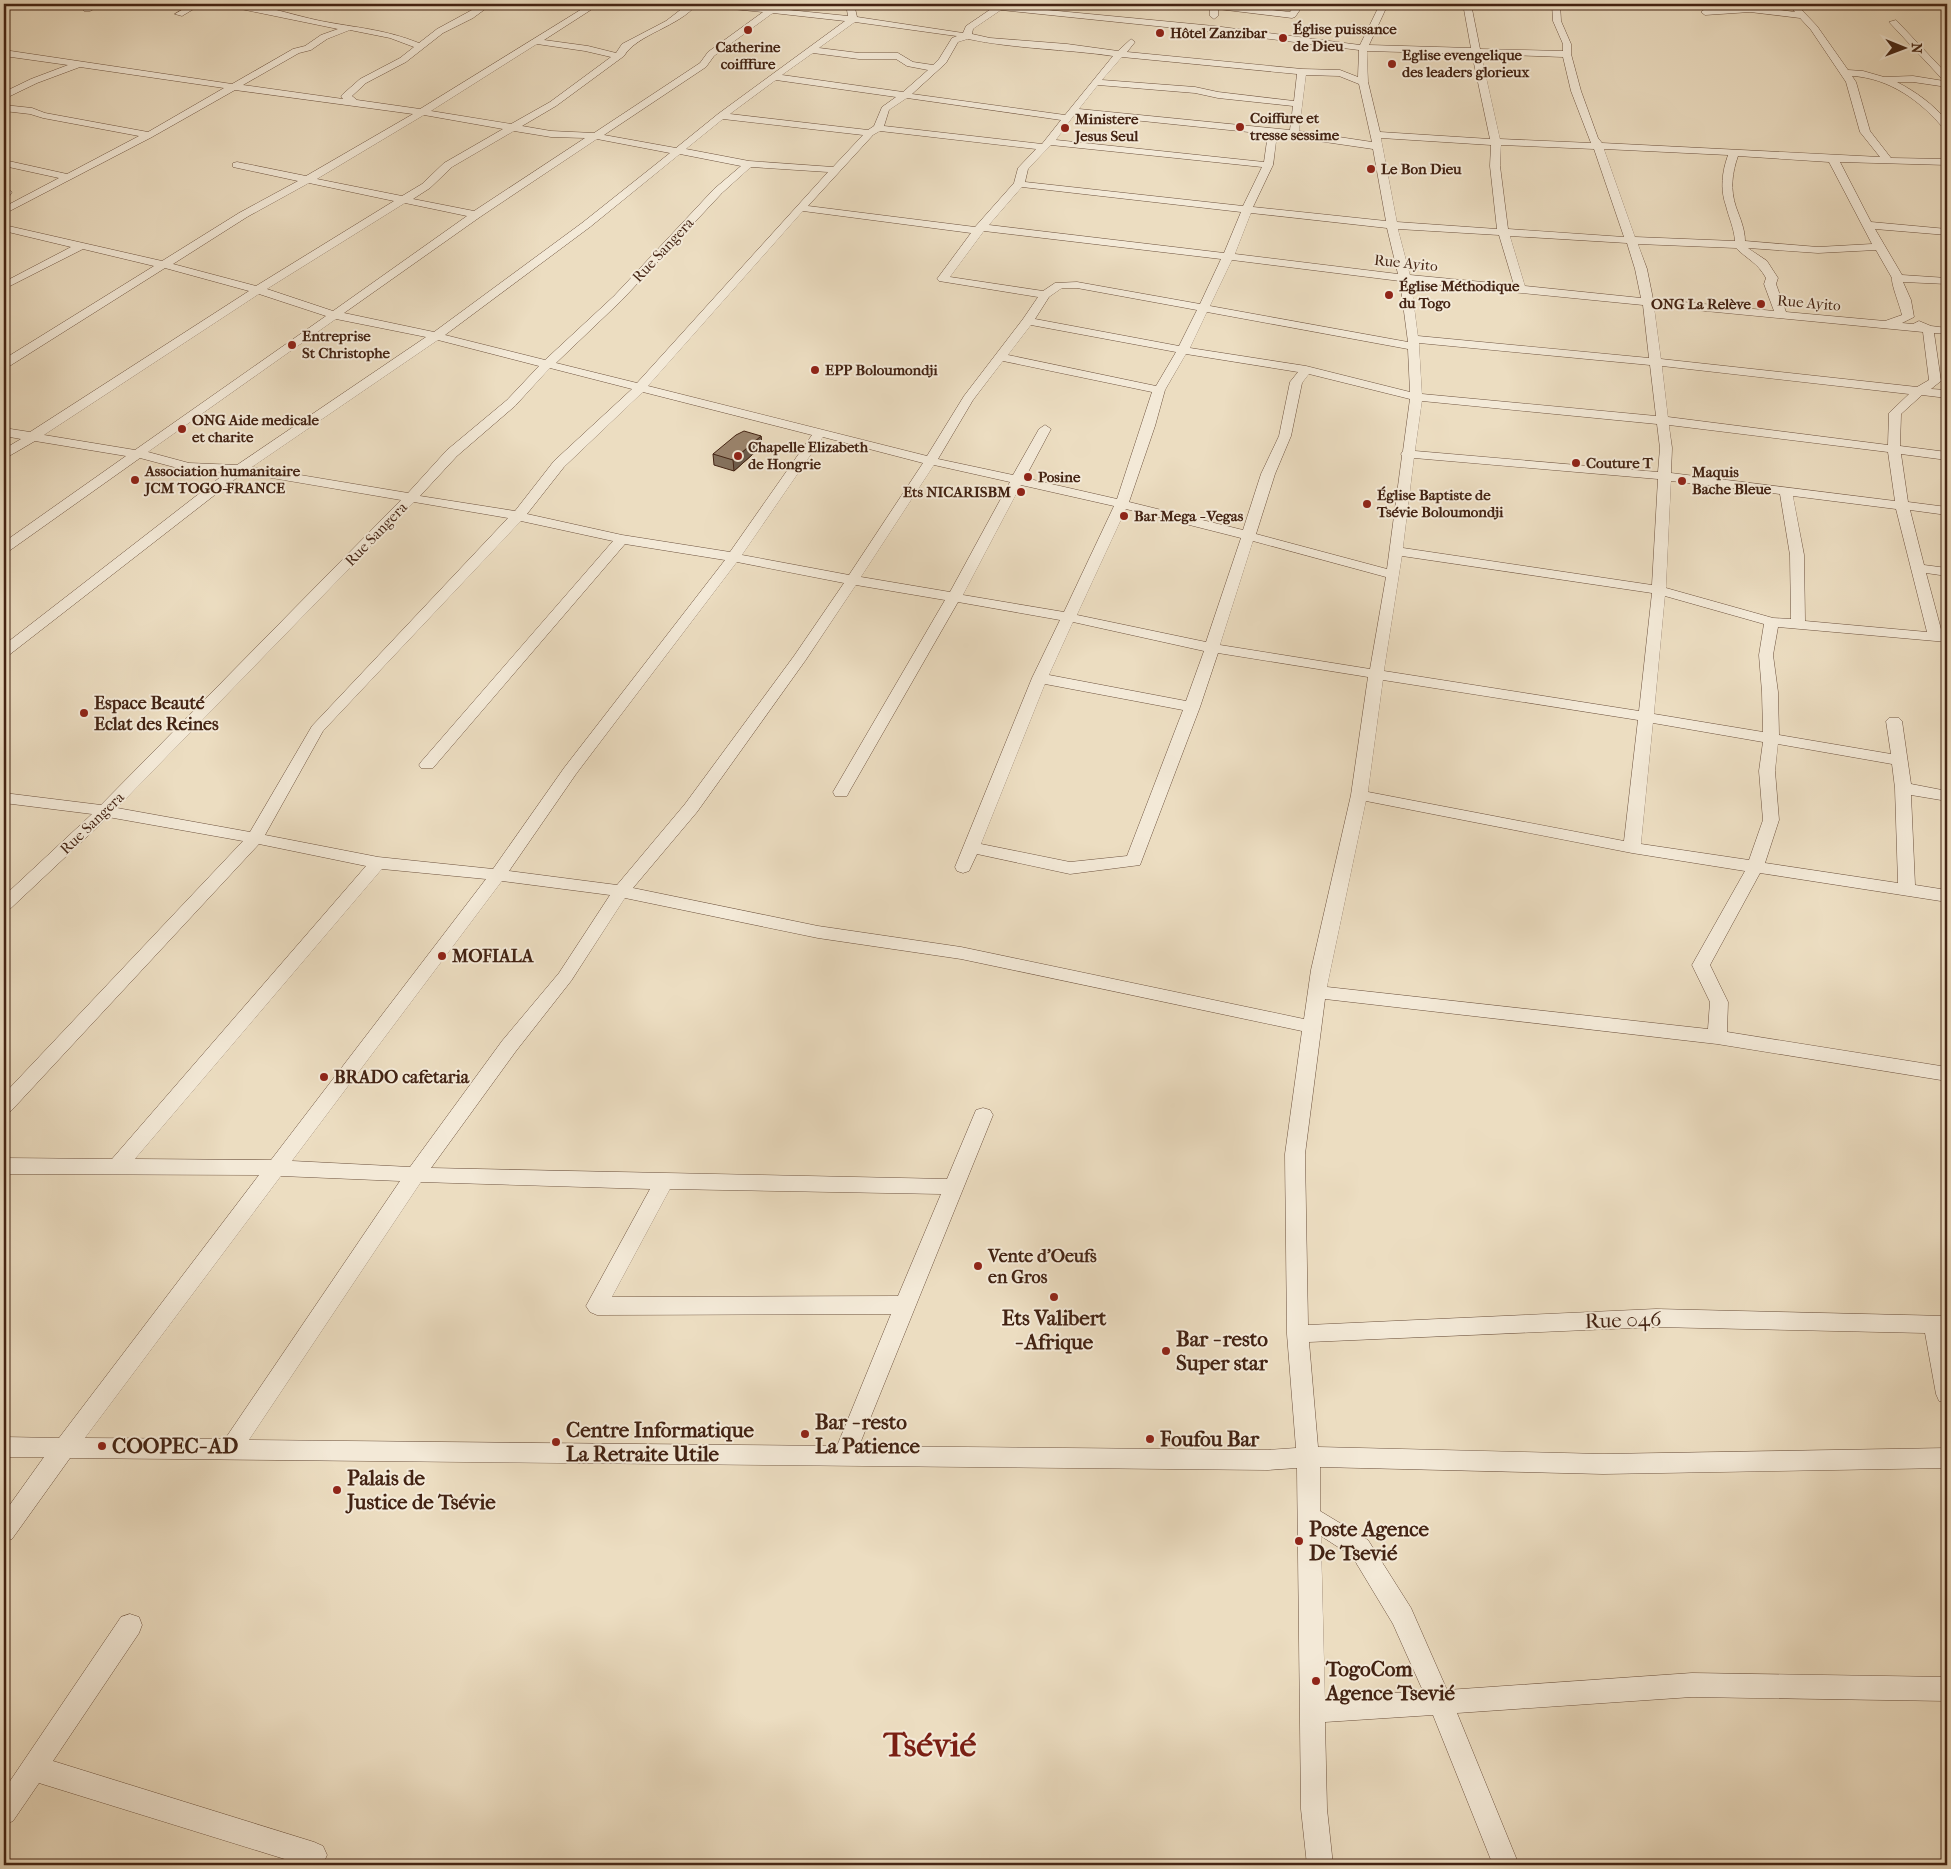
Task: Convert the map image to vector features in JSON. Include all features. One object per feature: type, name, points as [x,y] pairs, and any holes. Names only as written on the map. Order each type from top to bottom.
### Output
[{"type":"street","points":[[87,9],[99,4]]},
{"type":"street","points":[[179,14],[198,4]]},
{"type":"street","points":[[231,4],[392,36],[421,47]]},
{"type":"street","points":[[475,4],[487,6]]},
{"type":"street","points":[[4,364],[243,215],[309,179],[422,112],[596,4]]},
{"type":"street","points":[[4,456],[258,290],[426,186],[448,165],[553,104],[621,54],[625,46],[669,23],[693,4]]},
{"type":"street","points":[[711,4],[853,19],[990,41],[1067,46],[1120,54],[1302,72],[1340,73],[1363,82]]},
{"type":"street","points":[[4,548],[476,215],[703,65],[711,54],[780,4]]},
{"type":"street","points":[[850,4],[853,19]]},
{"type":"street","points":[[963,4],[1102,15],[1363,48],[1567,54]]},
{"type":"street","points":[[1191,4],[1292,15],[1300,4]]},
{"type":"street","points":[[1320,1865],[1314,1808],[1308,1457],[1298,1334],[1295,1154],[1320,970],[1359,795],[1376,675],[1393,575],[1407,454],[1416,397],[1413,343],[1405,278],[1392,225],[1363,82],[1363,48],[1384,4]]},
{"type":"street","points":[[1467,4],[1488,113],[1496,142],[1495,166],[1503,232],[1521,290]]},
{"type":"street","points":[[1556,4],[1557,21],[1567,44],[1567,54],[1576,90],[1593,138],[1598,145],[1642,269],[1666,448],[1659,590],[1632,848]]},
{"type":"street","points":[[1792,4],[1814,28],[1851,82],[1865,132],[1888,160]]},
{"type":"street","points":[[353,102],[346,96],[363,81],[403,60],[440,31],[487,6]]},
{"type":"street","points":[[967,36],[969,28],[1002,6]]},
{"type":"street","points":[[1214,6],[1214,29]]},
{"type":"street","points":[[1705,12],[1750,9],[1802,16]]},
{"type":"street","points":[[4,652],[240,468],[436,336],[586,225],[721,116],[853,19]]},
{"type":"street","points":[[1893,22],[1947,78]]},
{"type":"street","points":[[324,24],[324,36]]},
{"type":"street","points":[[4,212],[149,135],[296,51],[308,48],[324,36],[350,28]]},
{"type":"street","points":[[4,1106],[254,838],[317,729],[518,516],[560,464],[640,387],[724,296],[800,208],[874,131],[885,110],[904,96],[943,61],[956,40],[967,36]]},
{"type":"street","points":[[534,41],[588,49],[591,52],[617,56]]},
{"type":"street","points":[[1045,295],[943,279],[980,229],[1019,184],[1023,168],[1046,144],[1095,82],[1131,42]]},
{"type":"street","points":[[811,50],[859,56],[898,56],[902,61],[914,66],[935,68]]},
{"type":"street","points":[[4,53],[234,87],[422,112],[550,134],[595,136],[749,164],[837,170]]},
{"type":"street","points":[[4,96],[34,80],[78,64]]},
{"type":"street","points":[[1294,133],[1296,104],[1302,72]]},
{"type":"street","points":[[1844,73],[1863,74],[1884,80],[1918,97],[1933,109],[1947,126]]},
{"type":"street","points":[[774,77],[904,96],[1070,115],[1376,141],[1598,145],[1888,160],[1946,158]]},
{"type":"street","points":[[1884,80],[1913,79],[1947,84]]},
{"type":"street","points":[[1095,82],[1195,90],[1218,95],[1296,104]]},
{"type":"street","points":[[4,108],[32,111],[43,115],[149,135]]},
{"type":"street","points":[[721,116],[1268,165]]},
{"type":"street","points":[[963,867],[1040,678],[1122,504],[1149,426],[1159,390],[1183,349],[1204,307],[1268,165],[1273,132]]},
{"type":"street","points":[[1734,152],[1729,167],[1728,195],[1741,230],[1740,245],[1747,253],[1763,263],[1768,270],[1772,278],[1770,284],[1781,316]]},
{"type":"street","points":[[1834,158],[1879,247],[1898,278],[1897,282],[1906,300],[1908,317]]},
{"type":"street","points":[[4,163],[68,178]]},
{"type":"street","name":"Rue Sangera","points":[[4,905],[105,811],[410,499],[452,453],[511,403],[546,365],[618,298],[705,205],[749,164]]},
{"type":"street","points":[[237,165],[476,215]]},
{"type":"street","points":[[1019,184],[1392,225],[1818,250],[1872,258],[1891,266]]},
{"type":"street","points":[[4,190],[7,192],[4,196]]},
{"type":"street","name":"Rue Ayito","points":[[800,208],[1405,278],[1947,331]]},
{"type":"street","points":[[1868,225],[1947,232]]},
{"type":"street","points":[[4,228],[165,265],[258,290],[335,315],[436,336],[820,433],[1017,481],[1122,504],[1393,575]]},
{"type":"street","points":[[4,286],[81,246]]},
{"type":"street","points":[[1818,250],[1879,247]]},
{"type":"street","points":[[1898,278],[1947,281]]},
{"type":"street","points":[[230,1450],[415,1175],[509,1046],[565,977],[621,891],[691,808],[800,658],[932,460],[968,399],[1028,321],[1045,295],[1059,285],[1066,284],[1413,343],[1654,362],[1947,394]]},
{"type":"street","points":[[1886,326],[1908,317]]},
{"type":"street","points":[[1396,551],[1659,590],[1772,622],[1941,637],[1918,568],[1902,505],[1894,450],[1895,413],[1918,391],[1935,381],[1928,330],[1908,317]]},
{"type":"street","points":[[1028,321],[1183,349],[1222,358],[1306,370],[1416,397],[1662,420],[1947,456]]},
{"type":"street","points":[[1001,357],[1159,390]]},
{"type":"street","points":[[971,847],[1070,868],[1134,861],[1192,707],[1268,474],[1285,436],[1296,382],[1306,370]]},
{"type":"street","points":[[841,792],[955,596],[1045,429]]},
{"type":"street","points":[[4,432],[139,454],[189,467],[240,468],[410,499],[518,516],[622,539],[734,557],[1068,617],[1212,648],[1645,717],[1899,760]]},
{"type":"street","points":[[4,1532],[64,1448],[498,875],[570,771],[734,557],[820,433]]},
{"type":"street","points":[[1407,454],[1664,476],[1947,511]]},
{"type":"street","points":[[1786,491],[1797,555],[1798,623]]},
{"type":"street","points":[[427,765],[622,539]]},
{"type":"street","points":[[1918,568],[1947,572]]},
{"type":"street","points":[[1716,1037],[1719,1002],[1701,964],[1754,867],[1770,820],[1767,771],[1770,739],[1770,692],[1766,655],[1772,622]]},
{"type":"street","points":[[1040,678],[1192,707]]},
{"type":"street","points":[[1894,721],[1903,788],[1907,890]]},
{"type":"street","points":[[1903,788],[1947,796]]},
{"type":"street","points":[[1359,795],[1632,848],[1947,896]]},
{"type":"street","points":[[4,798],[105,811],[378,863],[498,875],[621,891],[818,932],[961,953],[1312,1027]]},
{"type":"street","points":[[116,1167],[378,863]]},
{"type":"street","points":[[1317,992],[1716,1037],[1947,1074]]},
{"type":"street","points":[[844,1455],[983,1115]]},
{"type":"street","points":[[4,1166],[275,1168],[489,1178],[955,1187]]},
{"type":"street","points":[[664,1182],[597,1306],[906,1305]]},
{"type":"street","name":"Rue 046","points":[[1298,1334],[1656,1318],[1940,1324]]},
{"type":"street","points":[[1940,1324],[1947,1394]]},
{"type":"street","points":[[4,1447],[1268,1460],[1308,1457],[1604,1464],[1947,1458]]},
{"type":"street","points":[[1309,1516],[1360,1548],[1402,1616],[1440,1702],[1506,1865]]},
{"type":"street","points":[[4,1812],[130,1625]]},
{"type":"street","points":[[1312,1711],[1692,1685],[1947,1689]]},
{"type":"street","points":[[33,1768],[314,1855]]},
{"type":"building","points":[[744,431],[761,436],[733,460],[713,454],[736,435]]},
{"type":"place","name":"Catherine coifffure","points":[[748,30]]},
{"type":"place","name":"Hôtel Zanzibar","points":[[1160,33]]},
{"type":"place","name":"Église puissance de Dieu","points":[[1283,38]]},
{"type":"place","name":"Eglise evengelique des leaders glorieux","points":[[1392,64]]},
{"type":"place","name":"Coiffure et tresse sessime","points":[[1240,127]]},
{"type":"place","name":"Ministere Jesus Seul","points":[[1065,128]]},
{"type":"place","name":"Le Bon Dieu","points":[[1371,169]]},
{"type":"place","name":"Église Méthodique du Togo","points":[[1389,295]]},
{"type":"place","name":"ONG La Relève","points":[[1761,304]]},
{"type":"place","name":"Entreprise St Christophe","points":[[292,345]]},
{"type":"place","name":"EPP Boloumondji","points":[[815,370]]},
{"type":"place","name":"ONG Aide medicale et charite","points":[[182,429]]},
{"type":"place","name":"Chapelle Elizabeth de Hongrie","points":[[738,456]]},
{"type":"place","name":"Couture T","points":[[1576,463]]},
{"type":"place","name":"Posine","points":[[1028,477]]},
{"type":"place","name":"Association humanitaire JCM TOGO-FRANCE","points":[[135,480]]},
{"type":"place","name":"Maquis Bache Bleue","points":[[1682,481]]},
{"type":"place","name":"Ets NICARISBM","points":[[1021,492]]},
{"type":"place","name":"Église Baptiste de Tsévie Boloumondji","points":[[1367,504]]},
{"type":"place","name":"Bar Mega - Vegas","points":[[1124,516]]},
{"type":"place","name":"Espace Beauté Eclat des Reines","points":[[84,713]]},
{"type":"place","name":"MOFIALA","points":[[442,956]]},
{"type":"place","name":"BRADO cafetaria","points":[[324,1077]]},
{"type":"place","name":"Vente d'Oeufs en Gros","points":[[978,1266]]},
{"type":"place","name":"Ets Valibert - Afrique","points":[[1054,1297]]},
{"type":"place","name":"Bar - resto Super star","points":[[1166,1351]]},
{"type":"place","name":"Bar - resto La Patience","points":[[805,1434]]},
{"type":"place","name":"Foufou Bar","points":[[1150,1439]]},
{"type":"place","name":"Centre Informatique La Retraite Utile","points":[[556,1442]]},
{"type":"place","name":"COOPEC- AD","points":[[102,1446]]},
{"type":"place","name":"Palais de Justice de Tsévie","points":[[337,1490]]},
{"type":"place","name":"Poste Agence De Tsevié","points":[[1299,1541]]},
{"type":"place","name":"TogoCom Agence Tsevié","points":[[1316,1681]]},
{"type":"district","name":"Tsévié","points":[[930,1745]]}]
